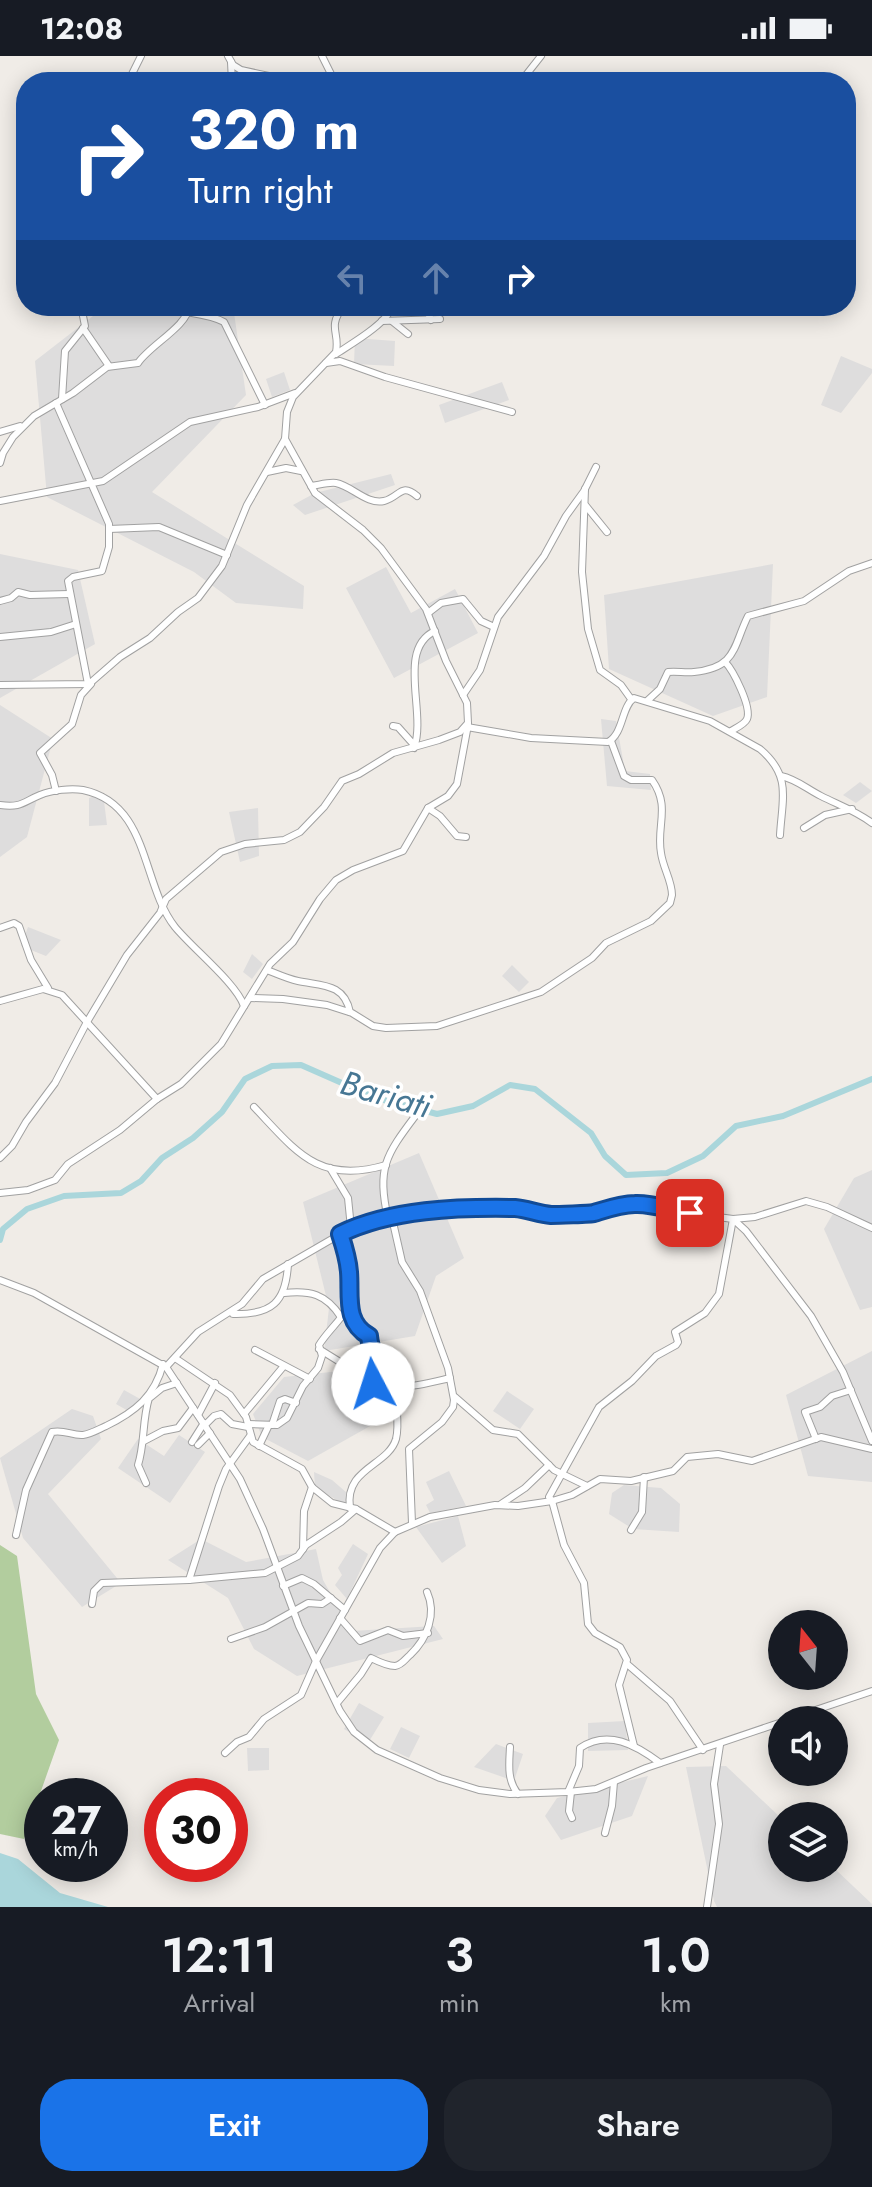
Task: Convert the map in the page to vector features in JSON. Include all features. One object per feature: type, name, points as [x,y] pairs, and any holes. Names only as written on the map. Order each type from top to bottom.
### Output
[{"type":"street","points":[[528,72],[541,56]]},
{"type":"street","points":[[230,59],[241,70],[250,72]]},
{"type":"street","points":[[84,316],[83,328],[65,351],[59,401],[109,529],[109,547],[101,573],[68,581],[90,683]]},
{"type":"street","points":[[0,432],[23,425],[109,366],[138,363],[187,316]]},
{"type":"street","points":[[212,316],[224,322],[265,405]]},
{"type":"street","points":[[333,356],[337,346],[334,322],[337,316]]},
{"type":"street","points":[[0,501],[107,479],[190,422],[265,405],[296,392],[333,356],[387,316]]},
{"type":"street","points":[[429,316],[431,320]]},
{"type":"street","points":[[382,321],[440,319]]},
{"type":"street","points":[[393,322],[408,334]]},
{"type":"street","points":[[83,328],[109,366]]},
{"type":"street","points":[[326,363],[344,362],[385,377],[512,412]]},
{"type":"street","points":[[56,791],[52,775],[40,753],[72,724],[81,695],[90,683],[198,598],[215,578],[247,505],[285,439],[287,412],[296,392]]},
{"type":"street","points":[[0,463],[5,448],[23,425]]},
{"type":"street","points":[[0,1193],[28,1190],[55,1180],[68,1164],[181,1084],[212,1054],[267,970],[293,942],[336,880],[353,870],[403,851],[428,808],[448,796],[457,784],[468,713],[428,613],[381,548],[363,530],[326,503],[311,486],[285,439]]},
{"type":"street","points":[[463,695],[480,670],[494,627],[513,595],[535,570],[596,467]]},
{"type":"street","points":[[267,472],[286,468],[301,471]]},
{"type":"street","points":[[311,486],[334,483],[378,501],[387,500],[404,489],[417,496]]},
{"type":"street","points":[[585,489],[582,572],[588,629],[600,670],[621,685],[631,699]]},
{"type":"street","points":[[586,506],[607,532]]},
{"type":"street","points":[[109,529],[159,527],[227,555]]},
{"type":"street","points":[[647,701],[657,693],[668,672],[701,671],[725,662],[733,655],[748,616],[804,601],[849,571],[872,563]]},
{"type":"street","points":[[0,601],[18,592],[30,595],[69,594]]},
{"type":"street","points":[[428,613],[441,603],[463,599],[481,621],[494,627]]},
{"type":"street","points":[[0,637],[51,632],[76,624]]},
{"type":"street","points":[[414,747],[418,721],[414,657],[424,637],[435,631]]},
{"type":"street","points":[[725,662],[736,679],[748,714],[745,722],[731,731]]},
{"type":"street","points":[[0,685],[90,683]]},
{"type":"street","points":[[631,699],[710,721],[767,755],[781,776],[784,793],[780,835]]},
{"type":"street","points":[[467,726],[557,741],[611,741],[631,699]]},
{"type":"street","points":[[393,726],[398,727],[414,747]]},
{"type":"street","points":[[0,1158],[12,1146],[55,1083],[134,944],[166,899],[218,854],[240,845],[275,842],[294,836],[324,807],[342,781],[393,753],[460,732],[467,726]]},
{"type":"street","points":[[250,998],[297,1001],[350,1012],[373,1026],[426,1028],[541,992],[592,958],[606,943],[651,921],[670,903],[672,889],[659,844],[662,813],[658,788],[648,778],[631,780],[624,776],[611,741]]},
{"type":"street","points":[[781,776],[794,779],[872,823]]},
{"type":"street","points":[[0,805],[22,806],[39,795],[80,790],[117,806],[148,861],[162,908],[194,950],[236,991],[244,1006]]},
{"type":"street","points":[[428,808],[440,816],[457,836],[466,837]]},
{"type":"street","points":[[804,828],[825,815],[852,809]]},
{"type":"street","points":[[0,928],[14,923],[19,926],[31,960],[48,988],[62,995],[157,1099]]},
{"type":"street","points":[[267,970],[293,980],[335,989],[345,997],[350,1012]]},
{"type":"street","points":[[0,1001],[48,988]]},
{"type":"street","points":[[254,1107],[295,1151],[330,1168],[358,1172],[386,1165]]},
{"type":"street","points":[[412,1523],[409,1449],[453,1407],[450,1378],[420,1291],[402,1262],[382,1187],[393,1145],[416,1115]]},
{"type":"street","points":[[330,1168],[348,1198],[351,1228]]},
{"type":"street","points":[[146,1483],[138,1465],[144,1441],[142,1420],[149,1397],[165,1365],[198,1332],[231,1314],[263,1279],[351,1228],[426,1212],[516,1208],[552,1215],[588,1214],[616,1206],[639,1204],[733,1219],[755,1217],[806,1201],[872,1228]]},
{"type":"street","points":[[733,1219],[811,1316],[851,1390],[872,1441]]},
{"type":"street","points":[[703,1750],[670,1701],[627,1664],[620,1647],[601,1637],[588,1624],[584,1583],[564,1545],[549,1497],[599,1407],[632,1381],[656,1356],[676,1345],[675,1332],[705,1313],[719,1294],[733,1219]]},
{"type":"street","points":[[340,1234],[349,1270],[349,1305],[356,1327],[369,1336],[368,1344],[378,1369],[379,1379],[375,1385]]},
{"type":"street","points":[[231,1314],[264,1310],[284,1293],[288,1264]]},
{"type":"street","points":[[0,1280],[34,1293],[165,1365],[232,1463],[263,1529],[294,1612],[337,1703],[354,1732],[377,1750],[459,1785],[498,1794],[570,1792],[596,1789],[660,1763],[768,1727]]},
{"type":"street","points":[[284,1293],[321,1295],[341,1317]]},
{"type":"street","points":[[319,1349],[329,1330],[349,1305]]},
{"type":"street","points":[[343,1364],[368,1344]]},
{"type":"street","points":[[319,1349],[350,1368],[352,1376],[375,1385],[396,1389],[450,1378]]},
{"type":"street","points":[[210,1433],[195,1444],[204,1424],[221,1414],[232,1424],[270,1425],[284,1420],[303,1386],[318,1368],[322,1356],[319,1349]]},
{"type":"street","points":[[255,1350],[310,1379]]},
{"type":"street","points":[[175,1358],[230,1395],[244,1414],[253,1442],[302,1469],[312,1487],[332,1503],[353,1508],[395,1532]]},
{"type":"street","points":[[244,1414],[283,1367]]},
{"type":"street","points":[[16,1535],[26,1490],[52,1432],[90,1433],[141,1406],[162,1388],[177,1383]]},
{"type":"street","points":[[198,1415],[215,1383]]},
{"type":"street","points":[[353,1508],[350,1491],[363,1470],[386,1455],[396,1439],[396,1389]]},
{"type":"street","points":[[816,1439],[805,1412],[820,1407],[832,1396],[851,1390]]},
{"type":"street","points":[[453,1394],[493,1430],[518,1434],[549,1465],[587,1486]]},
{"type":"street","points":[[259,1446],[280,1401],[285,1399],[296,1403]]},
{"type":"street","points":[[144,1441],[163,1431],[178,1428],[193,1408]]},
{"type":"street","points":[[189,1580],[226,1469],[250,1436]]},
{"type":"street","points":[[225,1753],[237,1742],[249,1737],[264,1719],[301,1695],[316,1661],[380,1548],[395,1532],[412,1523],[501,1504],[518,1506],[552,1501],[572,1495],[600,1479],[631,1481],[673,1471],[687,1457],[718,1454],[752,1461],[826,1437],[872,1449]]},
{"type":"street","points":[[501,1504],[525,1488],[549,1465]]},
{"type":"street","points":[[631,1530],[642,1512],[644,1477]]},
{"type":"street","points":[[303,1549],[304,1511],[312,1487]]},
{"type":"street","points":[[92,1604],[94,1591],[102,1583],[259,1574],[276,1568],[291,1561],[353,1508]]},
{"type":"street","points":[[283,1586],[302,1578],[345,1610]]},
{"type":"street","points":[[337,1703],[371,1658],[392,1666],[398,1665],[417,1649],[428,1633],[432,1603],[427,1592]]},
{"type":"street","points":[[231,1639],[265,1627],[308,1603],[322,1604],[331,1598]]},
{"type":"street","points":[[340,1618],[360,1641],[388,1630],[403,1636],[428,1633]]},
{"type":"street","points":[[627,1664],[619,1685],[634,1746]]},
{"type":"street","points":[[828,1706],[872,1691]]},
{"type":"street","points":[[572,1818],[569,1811],[570,1792],[579,1766],[579,1751],[583,1746],[605,1739],[634,1746],[660,1763]]},
{"type":"street","points":[[707,1907],[719,1824],[714,1784],[720,1745]]},
{"type":"street","points":[[510,1747],[509,1776],[518,1794]]},
{"type":"street","points":[[605,1833],[614,1782]]},
{"type":"shaded area","points":[[93,316],[234,316],[246,395],[152,492],[304,586],[303,609],[236,603],[194,572],[47,497],[35,361]]},
{"type":"shaded area","points":[[355,338],[395,341],[394,366],[354,364]]},
{"type":"shaded area","points":[[841,356],[872,369],[872,373],[841,413],[821,405]]},
{"type":"shaded area","points":[[284,372],[290,390],[272,397],[266,379]]},
{"type":"shaded area","points":[[502,382],[509,400],[445,423],[439,405]]},
{"type":"shaded area","points":[[391,474],[395,485],[305,515],[293,505],[315,493]]},
{"type":"shaded area","points":[[0,554],[78,570],[95,644],[0,698]]},
{"type":"shaded area","points":[[773,564],[767,697],[713,716],[609,669],[604,595]]},
{"type":"shaded area","points":[[386,567],[411,613],[455,589],[478,633],[394,678],[346,588]]},
{"type":"shaded area","points":[[0,705],[53,739],[27,837],[0,857]]},
{"type":"shaded area","points":[[601,719],[616,721],[625,771],[650,774],[651,790],[607,786]]},
{"type":"shaded area","points":[[860,782],[872,791],[856,803],[843,795]]},
{"type":"shaded area","points":[[103,793],[107,825],[89,826],[89,798]]},
{"type":"shaded area","points":[[258,808],[259,856],[240,862],[229,812]]},
{"type":"shaded area","points":[[28,927],[61,940],[46,956],[21,946]]},
{"type":"shaded area","points":[[252,954],[263,964],[252,979],[243,972]]},
{"type":"shaded area","points":[[512,965],[529,982],[519,992],[502,976]]},
{"type":"shaded area","points":[[419,1153],[464,1258],[436,1276],[415,1336],[324,1351],[329,1308],[303,1202]]},
{"type":"shaded area","points":[[872,1170],[872,1307],[860,1310],[824,1229],[854,1178]]},
{"type":"shaded area","points":[[872,1351],[872,1482],[808,1476],[786,1395]]},
{"type":"shaded area","points":[[340,1371],[385,1396],[395,1412],[308,1461],[262,1437],[253,1414],[284,1377]]},
{"type":"shaded area","points":[[124,1390],[142,1400],[130,1412],[116,1404]]},
{"type":"shaded area","points":[[507,1391],[534,1409],[520,1429],[493,1411]]},
{"type":"shaded area","points":[[72,1409],[93,1416],[101,1439],[48,1494],[121,1583],[82,1607],[23,1538],[0,1458]]},
{"type":"shaded area","points":[[179,1435],[205,1452],[170,1503],[118,1468],[138,1439],[164,1456]]},
{"type":"shaded area","points":[[449,1471],[466,1506],[430,1513],[426,1505],[434,1500],[426,1482]]},
{"type":"shaded area","points":[[314,1472],[332,1480],[347,1493],[345,1505],[315,1487]]},
{"type":"shaded area","points":[[624,1485],[661,1488],[680,1504],[679,1532],[633,1529],[609,1514],[612,1493]]},
{"type":"shaded area","points":[[458,1516],[466,1546],[442,1563],[416,1527]]},
{"type":"shaded area","points":[[201,1539],[246,1562],[316,1549],[323,1580],[352,1631],[434,1626],[443,1639],[297,1676],[254,1649],[228,1598],[168,1560]]},
{"type":"shaded area","points":[[353,1544],[368,1554],[347,1599],[335,1585],[342,1575],[338,1568]]},
{"type":"shaded area","points":[[359,1703],[384,1717],[368,1743],[344,1729]]},
{"type":"shaded area","points":[[625,1721],[628,1750],[588,1751],[588,1723]]},
{"type":"shaded area","points":[[401,1727],[420,1736],[409,1758],[390,1749]]},
{"type":"shaded area","points":[[496,1744],[523,1754],[514,1781],[474,1767]]},
{"type":"shaded area","points":[[247,1748],[269,1748],[269,1770],[248,1771]]},
{"type":"shaded area","points":[[726,1766],[768,1806],[768,1882],[848,1881],[872,1907],[717,1907],[686,1767]]},
{"type":"shaded area","points":[[648,1776],[632,1816],[561,1840],[545,1816],[557,1798]]},
{"type":"green space","points":[[0,1545],[17,1556],[36,1694],[59,1740],[46,1778],[24,1778],[24,1839],[0,1834]]},
{"type":"water","points":[[0,1853],[24,1864],[24,1882],[46,1882],[60,1893],[108,1907],[0,1907]]},
{"type":"waterway","name":"Bariati","points":[[0,1240],[3,1229],[27,1209],[64,1196],[121,1193],[141,1181],[162,1158],[193,1138],[222,1112],[245,1079],[272,1066],[301,1065],[376,1098],[437,1114],[473,1106],[510,1085],[535,1089],[591,1133],[605,1156],[626,1175],[667,1173],[703,1156],[736,1126],[783,1116],[872,1079]]},
{"type":"route","points":[[373,1384],[379,1379],[368,1344],[369,1336],[356,1327],[349,1305],[348,1259],[340,1234],[351,1228],[403,1215],[470,1209],[516,1208],[556,1215],[572,1212],[588,1214],[616,1206],[639,1204],[690,1213]]}]
